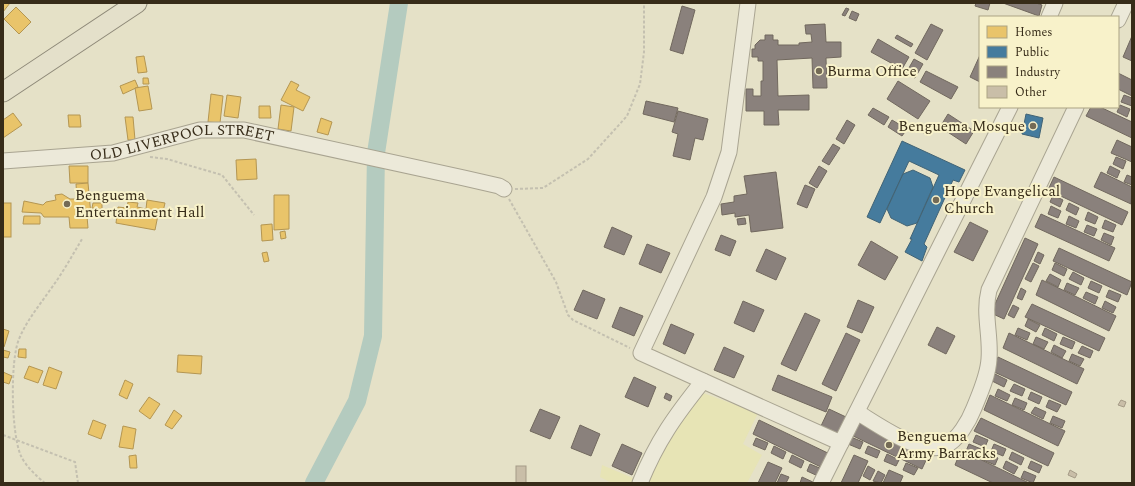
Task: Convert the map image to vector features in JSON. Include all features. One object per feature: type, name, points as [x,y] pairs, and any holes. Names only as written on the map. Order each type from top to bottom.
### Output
[{"type":"main road","points":[[3,92],[137,3]]},
{"type":"street","points":[[748,3],[729,152],[714,197],[641,353],[841,443]]},
{"type":"street","points":[[1049,16],[1055,3]]},
{"type":"street","points":[[1119,18],[1126,3]]},
{"type":"street","points":[[821,483],[1009,108]]},
{"type":"street","points":[[857,412],[894,436],[915,444],[935,448],[946,446],[958,435],[971,416],[983,385],[989,360],[989,341],[986,314],[989,290],[1076,108]]},
{"type":"street","name":"OLD LIVERPOOL STREET","points":[[3,161],[113,153],[200,130],[244,130],[492,184],[504,189]]},
{"type":"street","points":[[640,483],[651,454],[675,416],[703,381]]},
{"type":"path","points":[[641,353],[573,320],[568,315],[556,282],[504,189],[543,188],[588,159],[627,116],[640,84],[644,52],[644,3]]},
{"type":"path","points":[[144,156],[167,159],[222,175],[254,215]]},
{"type":"path","points":[[44,483],[21,457],[16,438],[13,395],[16,349],[19,338],[36,309],[50,291],[82,239]]},
{"type":"path","points":[[3,435],[16,438],[75,462],[78,483]]},
{"type":"shaded area","points":[[703,393],[758,413],[743,444],[762,455],[747,483],[645,483],[681,420]]},
{"type":"shaded area","points":[[602,465],[645,483],[612,483],[600,477]]},
{"type":"building: Homes","points":[[3,3],[10,3],[3,12]]},
{"type":"building: Homes","points":[[16,7],[31,22],[19,34],[4,19]]},
{"type":"building: Homes","points":[[144,56],[147,72],[138,73],[136,57]]},
{"type":"building: Homes","points":[[143,78],[148,78],[149,84],[143,84]]},
{"type":"building: Homes","points":[[135,80],[138,87],[123,94],[120,86]]},
{"type":"building: Homes","points":[[291,81],[299,85],[296,90],[310,97],[303,111],[281,100]]},
{"type":"building: Homes","points":[[148,86],[152,109],[139,111],[135,88]]},
{"type":"building: Homes","points":[[211,94],[223,96],[220,123],[208,122]]},
{"type":"building: Homes","points":[[227,95],[241,97],[238,118],[224,116]]},
{"type":"building: Homes","points":[[281,105],[294,107],[291,131],[278,129]]},
{"type":"building: Homes","points":[[259,106],[270,106],[271,118],[259,118]]},
{"type":"building: Homes","points":[[13,113],[22,125],[3,138],[3,120]]},
{"type":"building: Homes","points":[[68,115],[80,115],[81,127],[69,127]]},
{"type":"building: Homes","points":[[125,117],[133,117],[135,140],[128,140]]},
{"type":"building: Homes","points":[[321,118],[332,122],[328,135],[317,132]]},
{"type":"building: Homes","points":[[256,159],[257,179],[237,180],[236,160]]},
{"type":"building: Homes","name":"Benguema Entertainment Hall","points":[[69,166],[88,166],[88,183],[70,183]]},
{"type":"building: Homes","name":"Benguema Entertainment Hall","points":[[88,183],[91,215],[87,216],[88,228],[70,228],[69,217],[44,217],[41,213],[22,212],[24,201],[43,205],[46,202],[56,200],[55,195],[62,194],[70,199],[77,199],[76,184]]},
{"type":"building: Homes","points":[[274,195],[289,195],[289,229],[274,230]]},
{"type":"building: Homes","points":[[147,200],[165,203],[162,216],[158,215],[155,230],[116,223],[118,207],[127,208],[128,202],[138,203],[137,207],[146,209]]},
{"type":"building: Homes","points":[[3,203],[11,203],[11,237],[3,237]]},
{"type":"building: Homes","name":"Benguema Entertainment Hall","points":[[93,203],[102,203],[102,209],[92,208]]},
{"type":"building: Homes","name":"Benguema Entertainment Hall","points":[[24,216],[40,216],[40,224],[23,224]]},
{"type":"building: Homes","points":[[272,224],[273,240],[262,241],[261,225]]},
{"type":"building: Homes","points":[[285,231],[286,238],[281,239],[280,232]]},
{"type":"building: Homes","points":[[267,252],[269,261],[264,262],[262,253]]},
{"type":"building: Homes","points":[[3,329],[9,331],[4,347],[3,347]]},
{"type":"building: Homes","points":[[19,349],[26,349],[26,358],[18,357]]},
{"type":"building: Homes","points":[[3,350],[10,352],[8,358],[3,357]]},
{"type":"building: Homes","points":[[178,355],[202,356],[201,374],[177,372]]},
{"type":"building: Homes","points":[[29,366],[43,371],[38,383],[24,378]]},
{"type":"building: Homes","points":[[49,367],[62,372],[56,389],[43,385]]},
{"type":"building: Homes","points":[[3,372],[12,376],[9,384],[3,382]]},
{"type":"building: Homes","points":[[125,380],[133,384],[127,399],[119,395]]},
{"type":"building: Homes","points":[[149,397],[160,404],[150,419],[139,411]]},
{"type":"building: Homes","points":[[174,410],[182,416],[172,429],[165,425]]},
{"type":"building: Homes","points":[[93,420],[106,425],[101,439],[88,434]]},
{"type":"building: Homes","points":[[123,426],[136,429],[133,449],[119,447]]},
{"type":"building: Homes","points":[[136,455],[137,468],[130,468],[129,456]]},
{"type":"building: Public","name":"Benguema Mosque","points":[[1026,114],[1043,118],[1039,138],[1022,134]]},
{"type":"building: Public","name":"Hope Evangelical Church","points":[[902,141],[965,170],[959,182],[953,180],[924,244],[927,247],[922,261],[905,252],[939,175],[909,161],[880,223],[867,217]]},
{"type":"building: Public","name":"Hope Evangelical Church","points":[[913,170],[930,178],[933,187],[917,223],[907,226],[891,218],[887,209],[903,174]]},
{"type":"building: Industry","points":[[976,3],[990,3],[988,10],[975,6]]},
{"type":"building: Industry","points":[[1003,3],[1036,3],[1042,5],[1039,16]]},
{"type":"building: Industry","points":[[682,6],[695,10],[683,54],[670,50]]},
{"type":"building: Industry","points":[[846,8],[849,9],[845,16],[842,15]]},
{"type":"building: Industry","points":[[852,11],[859,14],[856,21],[849,18]]},
{"type":"building: Industry","name":"Burma Office","points":[[825,24],[826,42],[841,42],[841,57],[826,58],[827,88],[813,88],[812,58],[777,60],[778,96],[809,95],[809,110],[778,110],[779,125],[764,125],[764,111],[746,111],[746,89],[753,89],[753,96],[761,96],[761,81],[763,81],[763,61],[758,61],[758,57],[752,57],[752,49],[755,49],[755,45],[760,40],[765,40],[765,35],[773,35],[773,40],[778,40],[778,45],[799,45],[799,43],[812,42],[811,34],[806,34],[805,25]]},
{"type":"building: Industry","points":[[931,24],[943,30],[927,60],[915,53]]},
{"type":"building: Industry","points":[[897,35],[913,44],[911,47],[895,38]]},
{"type":"building: Industry","points":[[1132,36],[1132,61],[1123,57]]},
{"type":"building: Industry","points":[[878,39],[909,57],[902,69],[871,52]]},
{"type":"building: Industry","points":[[979,57],[979,82],[970,77]]},
{"type":"building: Industry","points":[[914,59],[923,64],[915,78],[906,73]]},
{"type":"building: Industry","points":[[926,71],[958,87],[951,99],[920,82]]},
{"type":"building: Industry","points":[[1119,74],[1132,80],[1132,96],[1119,90]]},
{"type":"building: Industry","points":[[898,81],[930,101],[918,119],[887,99]]},
{"type":"building: Industry","points":[[1124,95],[1132,98],[1132,106],[1121,102]]},
{"type":"building: Industry","points":[[646,101],[678,108],[674,122],[643,114]]},
{"type":"building: Industry","points":[[1120,105],[1130,109],[1127,117],[1117,112]]},
{"type":"building: Industry","points":[[873,108],[889,117],[884,125],[868,115]]},
{"type":"building: Industry","points":[[1090,108],[1102,108],[1132,122],[1132,138],[1086,116]]},
{"type":"building: Industry","points":[[678,111],[708,119],[703,140],[695,138],[690,160],[673,156],[678,134],[672,132]]},
{"type":"building: Industry","points":[[948,114],[974,131],[966,144],[940,127]]},
{"type":"building: Industry","points":[[847,120],[855,125],[844,144],[836,139]]},
{"type":"building: Industry","points":[[892,120],[907,129],[902,136],[888,127]]},
{"type":"building: Industry","points":[[922,123],[931,130],[927,135],[918,129]]},
{"type":"building: Industry","points":[[1117,140],[1132,147],[1132,162],[1111,153]]},
{"type":"building: Industry","points":[[833,144],[840,148],[829,165],[822,161]]},
{"type":"building: Industry","points":[[1116,157],[1126,161],[1123,169],[1113,164]]},
{"type":"building: Industry","points":[[819,166],[827,171],[817,188],[809,183]]},
{"type":"building: Industry","points":[[1110,166],[1120,171],[1117,178],[1107,173]]},
{"type":"building: Industry","points":[[776,172],[783,228],[751,232],[749,215],[735,217],[735,213],[722,215],[721,204],[734,202],[734,196],[747,194],[744,176]]},
{"type":"building: Industry","points":[[1101,172],[1132,187],[1131,204],[1094,187]]},
{"type":"building: Industry","points":[[1127,175],[1132,177],[1132,185],[1124,182]]},
{"type":"building: Industry","points":[[1054,177],[1128,212],[1122,225],[1048,190]]},
{"type":"building: Industry","points":[[805,185],[815,189],[807,208],[797,204]]},
{"type":"building: Industry","points":[[1053,195],[1063,200],[1060,207],[1050,202]]},
{"type":"building: Industry","points":[[1069,203],[1079,208],[1076,215],[1066,210]]},
{"type":"building: Industry","points":[[1051,206],[1061,211],[1058,218],[1048,214]]},
{"type":"building: Industry","points":[[1088,212],[1098,217],[1095,224],[1085,220]]},
{"type":"building: Industry","points":[[1041,214],[1115,248],[1109,261],[1035,227]]},
{"type":"building: Industry","points":[[1069,216],[1079,221],[1076,228],[1066,224]]},
{"type":"building: Industry","points":[[745,218],[746,224],[738,225],[737,219]]},
{"type":"building: Industry","points":[[1105,220],[1116,225],[1113,232],[1102,228]]},
{"type":"building: Industry","points":[[970,222],[988,231],[973,261],[954,252]]},
{"type":"building: Industry","points":[[1087,225],[1097,229],[1094,236],[1084,232]]},
{"type":"building: Industry","points":[[612,227],[632,236],[624,255],[604,247]]},
{"type":"building: Industry","points":[[1104,233],[1114,237],[1111,245],[1101,240]]},
{"type":"building: Industry","points":[[721,235],[736,241],[730,256],[715,250]]},
{"type":"building: Industry","points":[[1025,238],[1038,244],[1004,319],[991,313]]},
{"type":"building: Industry","points":[[871,241],[898,257],[885,280],[858,265]]},
{"type":"building: Industry","points":[[647,244],[670,253],[661,273],[639,264]]},
{"type":"building: Industry","points":[[1059,248],[1132,282],[1127,295],[1053,261]]},
{"type":"building: Industry","points":[[766,249],[786,258],[776,280],[756,271]]},
{"type":"building: Industry","points":[[1038,252],[1044,255],[1040,264],[1034,261]]},
{"type":"building: Industry","points":[[1033,263],[1039,266],[1031,282],[1025,279]]},
{"type":"building: Industry","points":[[1055,263],[1067,269],[1064,276],[1052,270]]},
{"type":"building: Industry","points":[[1073,272],[1084,278],[1081,285],[1069,279]]},
{"type":"building: Industry","points":[[1050,274],[1061,280],[1058,287],[1046,281]]},
{"type":"building: Industry","points":[[1042,280],[1116,316],[1109,331],[1036,295]]},
{"type":"building: Industry","points":[[1091,281],[1102,286],[1099,293],[1088,288]]},
{"type":"building: Industry","points":[[1067,283],[1079,288],[1075,295],[1064,290]]},
{"type":"building: Industry","points":[[1021,288],[1026,291],[1022,300],[1017,298]]},
{"type":"building: Industry","points":[[583,290],[605,299],[597,319],[574,310]]},
{"type":"building: Industry","points":[[1109,290],[1121,295],[1118,302],[1106,297]]},
{"type":"building: Industry","points":[[1086,292],[1098,297],[1095,304],[1083,298]]},
{"type":"building: Industry","points":[[858,300],[874,307],[862,333],[847,327]]},
{"type":"building: Industry","points":[[743,301],[764,310],[754,332],[734,323]]},
{"type":"building: Industry","points":[[1105,301],[1116,307],[1113,313],[1102,308]]},
{"type":"building: Industry","points":[[1032,304],[1105,338],[1099,351],[1025,317]]},
{"type":"building: Industry","points":[[1013,305],[1019,308],[1014,318],[1008,315]]},
{"type":"building: Industry","points":[[620,307],[643,316],[634,336],[612,327]]},
{"type":"building: Industry","points":[[805,313],[820,320],[796,371],[781,364]]},
{"type":"building: Industry","points":[[1028,319],[1040,325],[1036,332],[1025,326]]},
{"type":"building: Industry","points":[[671,324],[694,334],[685,354],[663,344]]},
{"type":"building: Industry","points":[[937,327],[955,336],[946,354],[928,345]]},
{"type":"building: Industry","points":[[1018,328],[1030,333],[1027,340],[1015,335]]},
{"type":"building: Industry","points":[[1045,328],[1057,334],[1054,341],[1042,335]]},
{"type":"building: Industry","points":[[846,333],[860,340],[836,391],[822,384]]},
{"type":"building: Industry","points":[[1009,333],[1084,369],[1077,384],[1003,348]]},
{"type":"building: Industry","points":[[1036,337],[1048,342],[1044,349],[1033,344]]},
{"type":"building: Industry","points":[[1063,337],[1075,342],[1072,349],[1060,344]]},
{"type":"building: Industry","points":[[1054,345],[1066,351],[1062,358],[1051,352]]},
{"type":"building: Industry","points":[[1082,346],[1093,351],[1090,358],[1078,353]]},
{"type":"building: Industry","points":[[724,347],[744,356],[734,378],[714,370]]},
{"type":"building: Industry","points":[[1072,354],[1084,359],[1080,366],[1069,361]]},
{"type":"building: Industry","points":[[998,357],[1072,392],[1066,405],[992,371]]},
{"type":"building: Industry","points":[[995,374],[1007,380],[1004,387],[992,381]]},
{"type":"building: Industry","points":[[778,375],[832,397],[826,412],[772,390]]},
{"type":"building: Industry","points":[[634,377],[656,387],[648,407],[625,397]]},
{"type":"building: Industry","points":[[1014,384],[1025,389],[1022,396],[1010,391]]},
{"type":"building: Industry","points":[[998,389],[1010,395],[1007,401],[995,396]]},
{"type":"building: Industry","points":[[1031,392],[1042,397],[1039,404],[1028,399]]},
{"type":"building: Industry","points":[[666,393],[672,396],[670,401],[664,398]]},
{"type":"building: Industry","points":[[990,395],[1065,431],[1058,446],[984,410]]},
{"type":"building: Industry","points":[[1015,398],[1027,403],[1024,410],[1012,405]]},
{"type":"building: Industry","points":[[1049,400],[1061,405],[1057,412],[1046,407]]},
{"type":"building: Industry","points":[[1035,407],[1046,412],[1043,419],[1031,413]]},
{"type":"building: Industry","points":[[540,409],[560,417],[550,439],[530,431]]},
{"type":"building: Industry","points":[[829,409],[846,417],[838,434],[821,426]]},
{"type":"building: Industry","points":[[1053,416],[1065,421],[1062,428],[1050,423]]},
{"type":"building: Industry","points":[[981,418],[1054,453],[1048,466],[974,431]]},
{"type":"building: Industry","points":[[759,420],[834,456],[827,470],[753,434]]},
{"type":"building: Industry","name":"Benguema Army Barracks","points":[[855,421],[928,456],[922,469],[849,434]]},
{"type":"building: Industry","points":[[580,425],[600,434],[591,456],[571,448]]},
{"type":"building: Industry","points":[[976,435],[988,440],[985,447],[973,442]]},
{"type":"building: Industry","name":"Benguema Army Barracks","points":[[851,437],[863,442],[860,449],[848,444]]},
{"type":"building: Industry","points":[[756,438],[768,443],[765,450],[753,445]]},
{"type":"building: Industry","points":[[622,444],[642,453],[632,475],[612,466]]},
{"type":"building: Industry","points":[[969,444],[981,449],[978,456],[966,451]]},
{"type":"building: Industry","points":[[994,444],[1006,449],[1003,456],[991,451]]},
{"type":"building: Industry","points":[[774,446],[786,452],[783,459],[771,453]]},
{"type":"building: Industry","name":"Benguema Army Barracks","points":[[868,446],[880,451],[877,458],[865,453]]},
{"type":"building: Industry","points":[[961,450],[1029,483],[993,483],[955,465]]},
{"type":"building: Industry","points":[[1012,452],[1024,458],[1021,465],[1009,459]]},
{"type":"building: Industry","points":[[986,453],[998,458],[995,465],[983,460]]},
{"type":"building: Industry","name":"Benguema Army Barracks","points":[[887,454],[899,460],[896,466],[884,461]]},
{"type":"building: Industry","points":[[792,455],[804,461],[801,468],[789,462]]},
{"type":"building: Industry","name":"Benguema Army Barracks","points":[[854,455],[868,461],[858,483],[841,483]]},
{"type":"building: Industry","points":[[1006,461],[1018,467],[1014,474],[1003,468]]},
{"type":"building: Industry","points":[[1031,461],[1042,466],[1039,473],[1028,468]]},
{"type":"building: Industry","points":[[768,462],[782,468],[775,483],[758,483]]},
{"type":"building: Industry","name":"Benguema Army Barracks","points":[[906,463],[918,468],[914,475],[903,470]]},
{"type":"building: Industry","points":[[810,464],[822,469],[818,476],[807,471]]},
{"type":"building: Industry","name":"Benguema Army Barracks","points":[[868,466],[875,470],[870,480],[863,476]]},
{"type":"building: Industry","name":"Benguema Army Barracks","points":[[889,470],[903,476],[900,483],[883,483]]},
{"type":"building: Industry","name":"Benguema Army Barracks","points":[[878,471],[885,475],[881,483],[873,481]]},
{"type":"building: Industry","points":[[1024,471],[1036,476],[1033,483],[1021,478]]},
{"type":"building: Industry","points":[[781,474],[789,477],[786,483],[777,483]]},
{"type":"building: Industry","points":[[802,477],[815,483],[800,483]]},
{"type":"building: Other","points":[[1121,400],[1126,402],[1124,407],[1118,405]]},
{"type":"building: Other","points":[[516,466],[526,466],[526,483],[516,483]]},
{"type":"building: Other","points":[[1070,470],[1077,474],[1075,478],[1068,475]]},
{"type":"waterway","points":[[314,483],[357,401],[373,336],[376,153],[399,3]]},
{"type":"place","name":"Burma Office","points":[[819,71]]},
{"type":"place","name":"Benguema Mosque","points":[[1033,126]]},
{"type":"place","name":"Hope Evangelical Church","points":[[936,200]]},
{"type":"place","name":"Benguema Entertainment Hall","points":[[67,204]]},
{"type":"place","name":"Benguema Army Barracks","points":[[889,445]]}]
